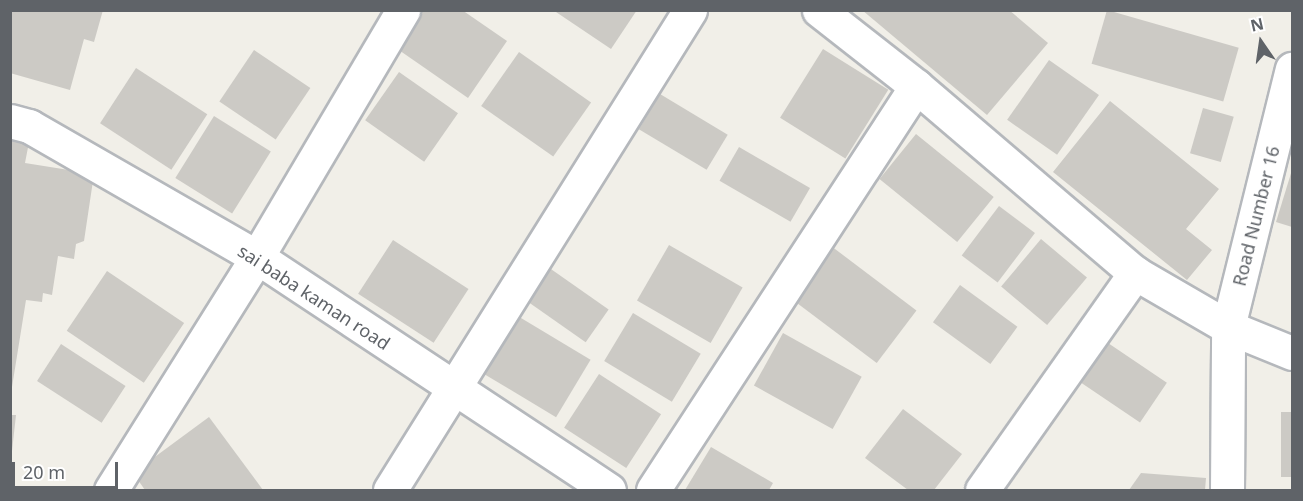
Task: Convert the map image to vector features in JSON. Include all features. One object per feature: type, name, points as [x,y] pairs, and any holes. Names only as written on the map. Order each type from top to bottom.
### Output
[{"type":"street","points":[[111,490],[257,257],[403,10]]},
{"type":"street","points":[[390,490],[690,10]]},
{"type":"street","points":[[819,10],[916,86],[1135,273],[1228,327],[1293,353]]},
{"type":"street","name":"Road Number 16","points":[[1227,490],[1228,327],[1293,69]]},
{"type":"street","points":[[653,490],[916,86]]},
{"type":"street","name":"sai baba kaman road","points":[[10,121],[29,126],[257,257],[453,389],[609,490]]},
{"type":"street","points":[[982,490],[1135,273]]},
{"type":"building","points":[[10,10],[103,10],[94,42],[84,39],[70,90],[10,73]]},
{"type":"building","points":[[423,10],[462,10],[507,41],[468,98],[396,48]]},
{"type":"building","points":[[553,10],[637,10],[611,49]]},
{"type":"building","points":[[862,10],[1009,10],[1048,43],[987,115]]},
{"type":"building","points":[[1107,10],[1239,48],[1223,102],[1092,64]]},
{"type":"building","points":[[823,49],[888,90],[845,158],[780,118]]},
{"type":"building","points":[[254,50],[310,88],[276,139],[219,101]]},
{"type":"building","points":[[519,52],[591,102],[553,157],[481,106]]},
{"type":"building","points":[[1049,60],[1099,95],[1057,155],[1007,120]]},
{"type":"building","points":[[136,68],[207,114],[171,170],[100,123]]},
{"type":"building","points":[[399,72],[458,113],[424,162],[365,120]]},
{"type":"building","points":[[660,94],[728,135],[707,170],[639,129]]},
{"type":"building","points":[[1110,101],[1219,189],[1186,229],[1212,250],[1187,280],[1053,172]]},
{"type":"building","points":[[1203,108],[1234,117],[1221,162],[1190,153]]},
{"type":"building","points":[[214,116],[271,152],[232,213],[175,178]]},
{"type":"building","points":[[10,134],[30,137],[25,163],[94,174],[84,241],[76,244],[74,259],[58,256],[52,295],[43,293],[42,302],[26,300],[12,387]]},
{"type":"building","points":[[916,134],[994,197],[957,242],[879,179]]},
{"type":"building","points":[[739,147],[810,188],[791,222],[720,181]]},
{"type":"building","points":[[1292,170],[1292,227],[1276,222]]},
{"type":"building","points":[[999,206],[1035,233],[998,283],[962,256]]},
{"type":"building","points":[[1041,239],[1087,278],[1047,325],[1001,286]]},
{"type":"building","points":[[393,240],[468,289],[434,343],[358,294]]},
{"type":"building","points":[[669,245],[743,288],[711,343],[637,300]]},
{"type":"building","points":[[831,246],[916,310],[877,363],[791,299]]},
{"type":"building","points":[[548,267],[609,309],[586,342],[525,300]]},
{"type":"building","points":[[107,271],[184,323],[144,383],[67,331]]},
{"type":"building","points":[[960,285],[1017,327],[990,364],[933,322]]},
{"type":"building","points":[[633,313],[701,354],[672,402],[604,361]]},
{"type":"building","points":[[516,315],[591,360],[556,417],[481,372]]},
{"type":"building","points":[[783,333],[862,377],[833,429],[754,385]]},
{"type":"building","points":[[1108,343],[1167,383],[1140,422],[1081,383]]},
{"type":"building","points":[[61,344],[126,386],[102,423],[37,381]]},
{"type":"building","points":[[599,374],[661,414],[626,468],[564,428]]},
{"type":"building","points":[[903,409],[962,454],[934,490],[908,490],[865,458]]},
{"type":"building","points":[[1281,412],[1292,412],[1292,477],[1281,477]]},
{"type":"building","points":[[10,415],[16,415],[12,451],[10,451]]},
{"type":"building","points":[[209,417],[263,490],[145,490],[133,473]]},
{"type":"building","points":[[711,447],[773,483],[769,490],[685,490]]},
{"type":"building","points":[[1141,473],[1206,478],[1205,490],[1129,490]]}]
